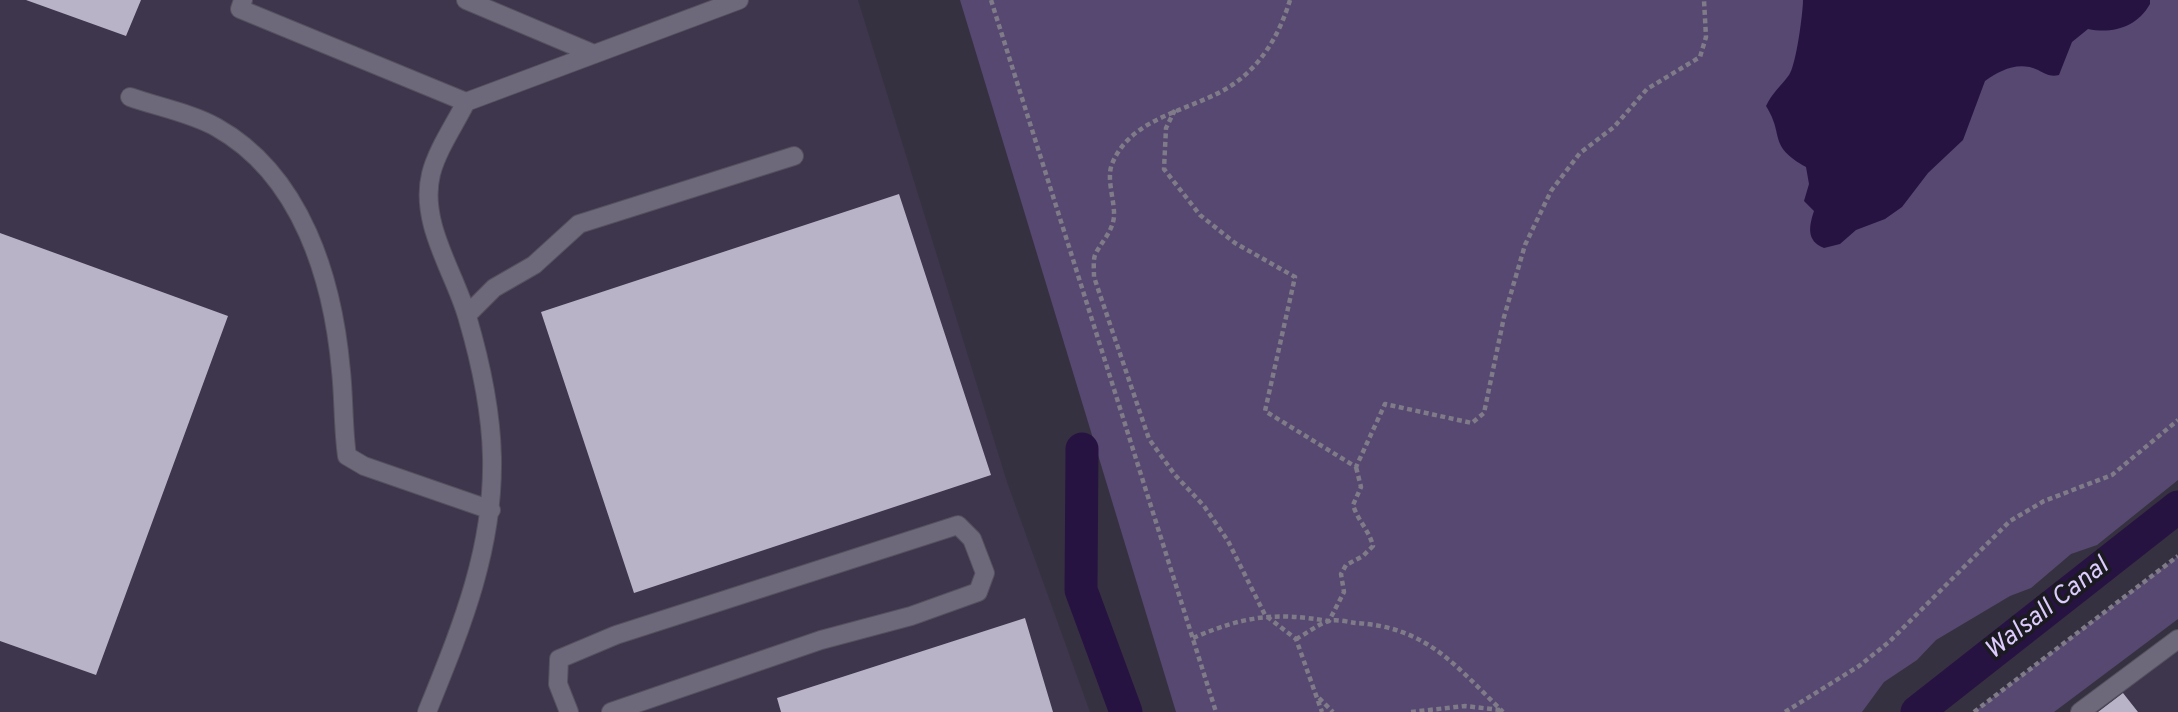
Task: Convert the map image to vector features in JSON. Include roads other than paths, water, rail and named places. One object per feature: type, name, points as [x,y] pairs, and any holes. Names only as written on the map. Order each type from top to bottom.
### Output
[{"type":"street","points":[[243,0],[240,9],[466,102],[738,0]]},
{"type":"street","points":[[466,0],[594,54]]},
{"type":"street","points":[[130,97],[216,127],[262,162],[292,199],[321,267],[335,325],[347,456],[364,466],[491,510]]},
{"type":"street","points":[[427,712],[466,615],[485,545],[491,510],[492,455],[488,421],[467,315],[436,233],[429,206],[431,173],[466,102]]},
{"type":"street","points":[[467,315],[494,288],[534,265],[579,223],[794,156]]},
{"type":"street","points":[[569,712],[558,684],[559,659],[794,575],[958,525],[972,539],[985,573],[978,592],[911,616],[821,640],[611,712]]},
{"type":"street","points":[[2080,712],[2178,639]]},
{"type":"waterway","points":[[1082,449],[1081,590],[1126,712]]},
{"type":"waterway","name":"Walsall Canal","points":[[1917,712],[2178,507]]}]
